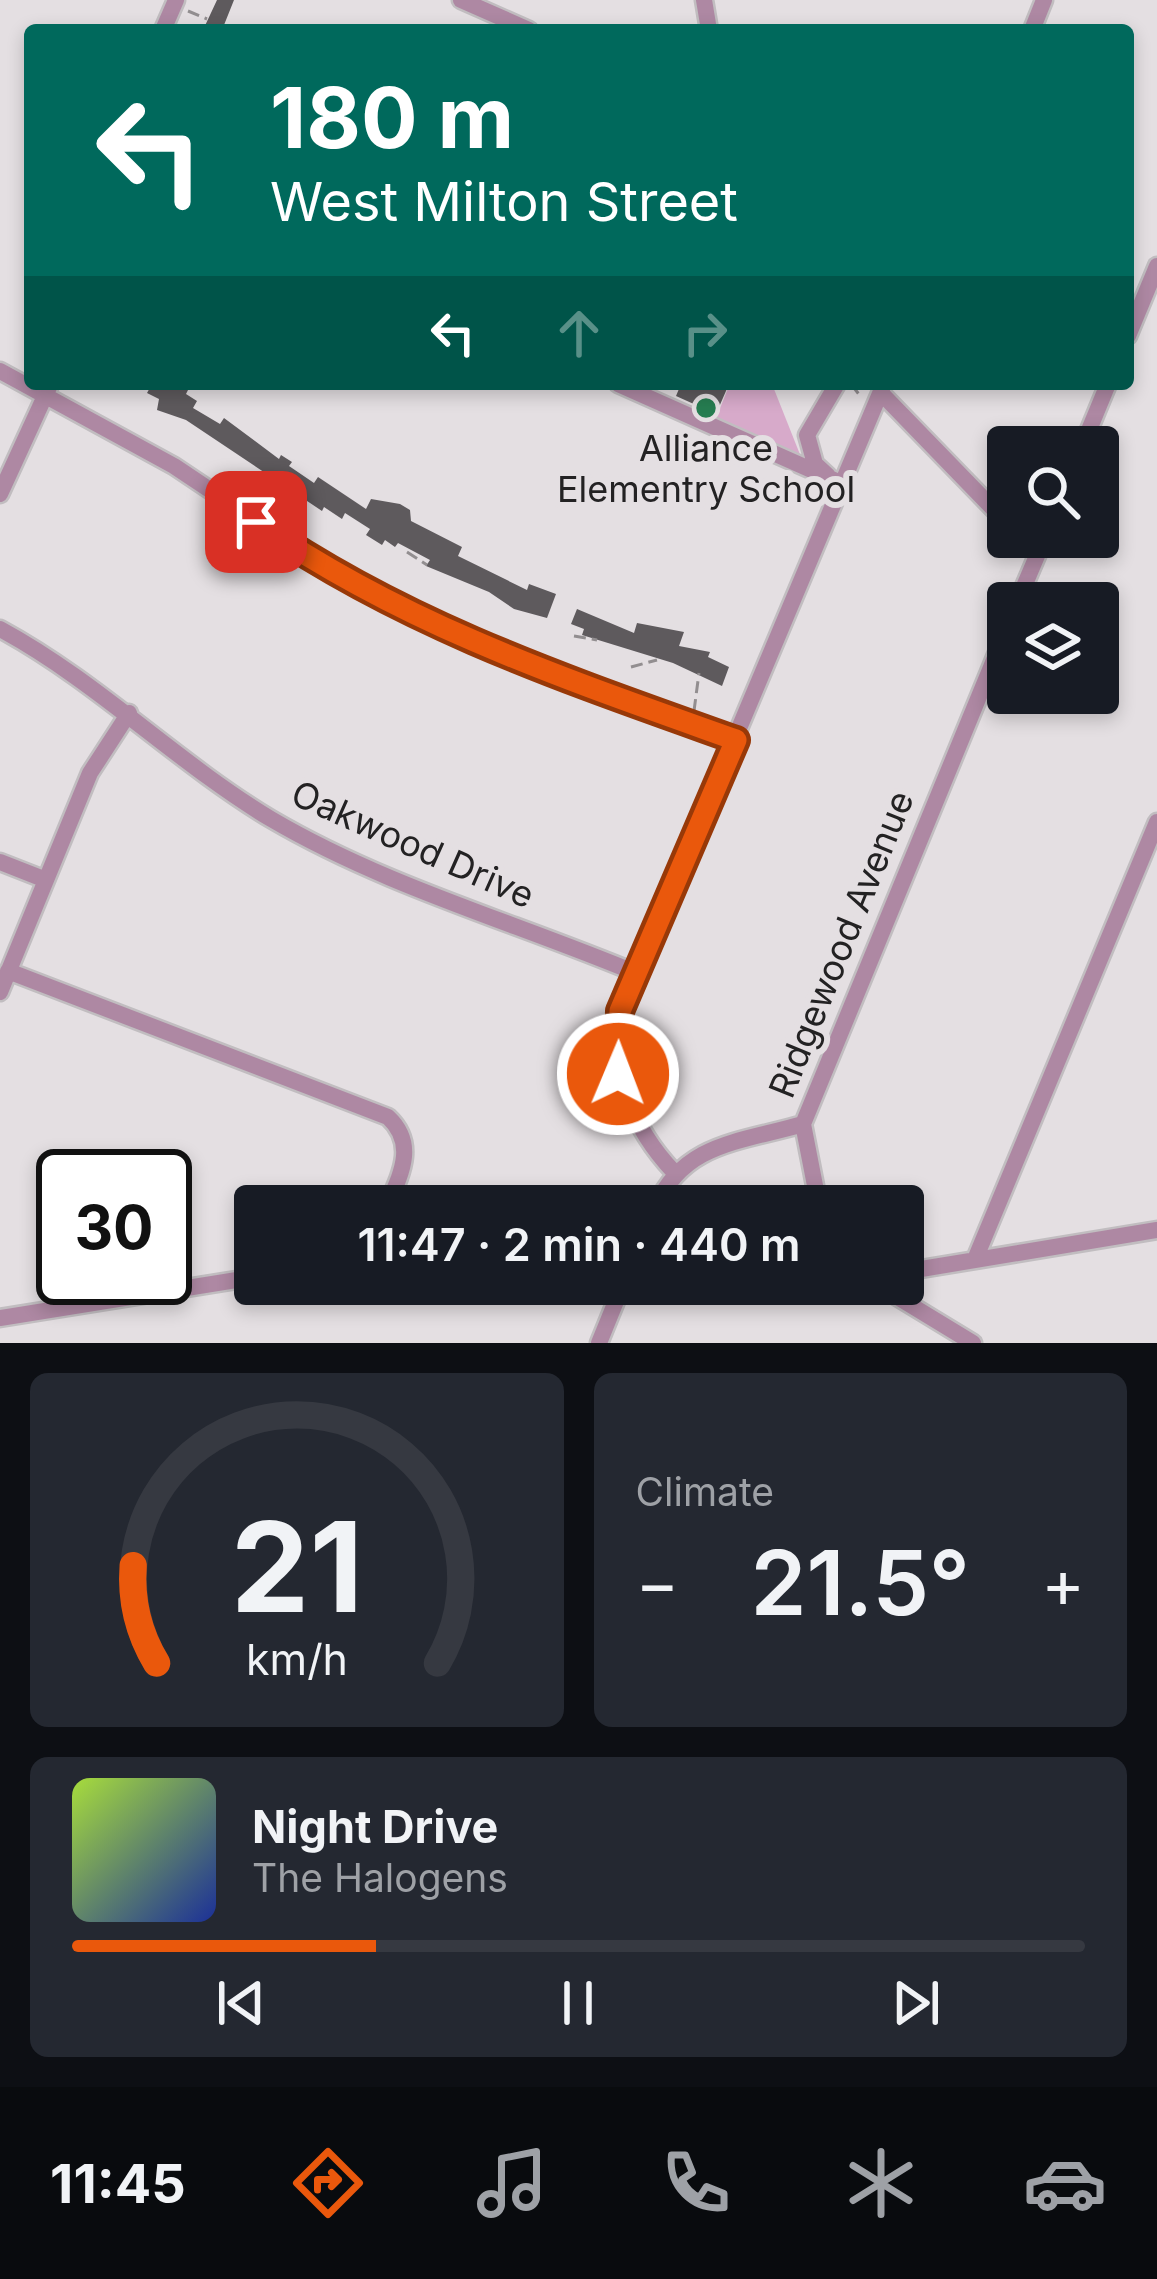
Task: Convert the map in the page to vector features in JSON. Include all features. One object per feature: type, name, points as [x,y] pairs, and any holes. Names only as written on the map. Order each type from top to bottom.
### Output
[{"type":"street","points":[[460,0],[516,24]]},
{"type":"street","points":[[1134,322],[1157,266]]},
{"type":"street","points":[[0,494],[49,390],[174,466],[332,572],[415,617],[488,651],[736,740]]},
{"type":"street","points":[[632,390],[843,484]]},
{"type":"street","points":[[834,390],[807,436],[815,464],[843,484]]},
{"type":"street","points":[[667,1185],[674,1172],[645,1134],[618,1074],[616,1028],[881,390]]},
{"type":"street","points":[[884,390],[987,502]]},
{"type":"street","points":[[1091,426],[1106,390]]},
{"type":"street","name":"Oakwood Drive","points":[[0,629],[129,712],[242,800],[337,855],[636,973]]},
{"type":"street","name":"Ridgewood Avenue","points":[[674,1172],[720,1147],[803,1124],[987,677]]},
{"type":"street","points":[[0,992],[91,773],[129,712]]},
{"type":"street","points":[[976,1257],[1157,822]]},
{"type":"street","points":[[0,862],[46,880]]},
{"type":"street","points":[[8,971],[388,1117],[404,1137],[396,1185]]},
{"type":"street","points":[[803,1124],[815,1185]]},
{"type":"street","points":[[924,1268],[1157,1230]]},
{"type":"street","points":[[0,1318],[234,1280]]},
{"type":"street","points":[[599,1343],[614,1305]]},
{"type":"street","points":[[910,1305],[973,1343]]},
{"type":"path","points":[[181,5],[207,19]]},
{"type":"path","points":[[855,390],[861,397]]},
{"type":"path","points":[[265,474],[265,486],[276,497]]},
{"type":"path","points":[[407,552],[427,565]]},
{"type":"path","points":[[574,635],[597,640]]},
{"type":"path","points":[[631,667],[657,660]]},
{"type":"path","points":[[694,711],[699,673]]},
{"type":"shaded area","points":[[727,390],[774,390],[801,457],[714,423]]},
{"type":"building","points":[[217,0],[234,0],[224,24],[206,24]]},
{"type":"building","points":[[188,390],[186,394],[197,401],[193,408],[220,424],[224,418],[279,459],[281,455],[292,462],[289,466],[314,483],[318,477],[366,509],[371,499],[400,504],[410,510],[411,521],[462,547],[458,556],[527,590],[529,584],[556,594],[547,618],[514,609],[489,592],[426,566],[430,560],[398,543],[395,547],[385,540],[382,545],[366,535],[370,529],[345,513],[342,519],[324,507],[322,511],[186,420],[157,410],[159,399],[147,393]]},
{"type":"building","name":"Alliance Elementry School","points":[[678,390],[726,390],[716,414],[676,396]]},
{"type":"building","points":[[577,609],[634,633],[637,623],[684,632],[679,646],[710,652],[708,657],[729,667],[722,686],[673,663],[582,635],[584,629],[571,624]]},
{"type":"place","name":"Alliance Elementry School","points":[[706,408]]},
{"type":"route","points":[[256,522],[332,572],[488,651],[736,740],[620,1011],[618,1074]]}]
